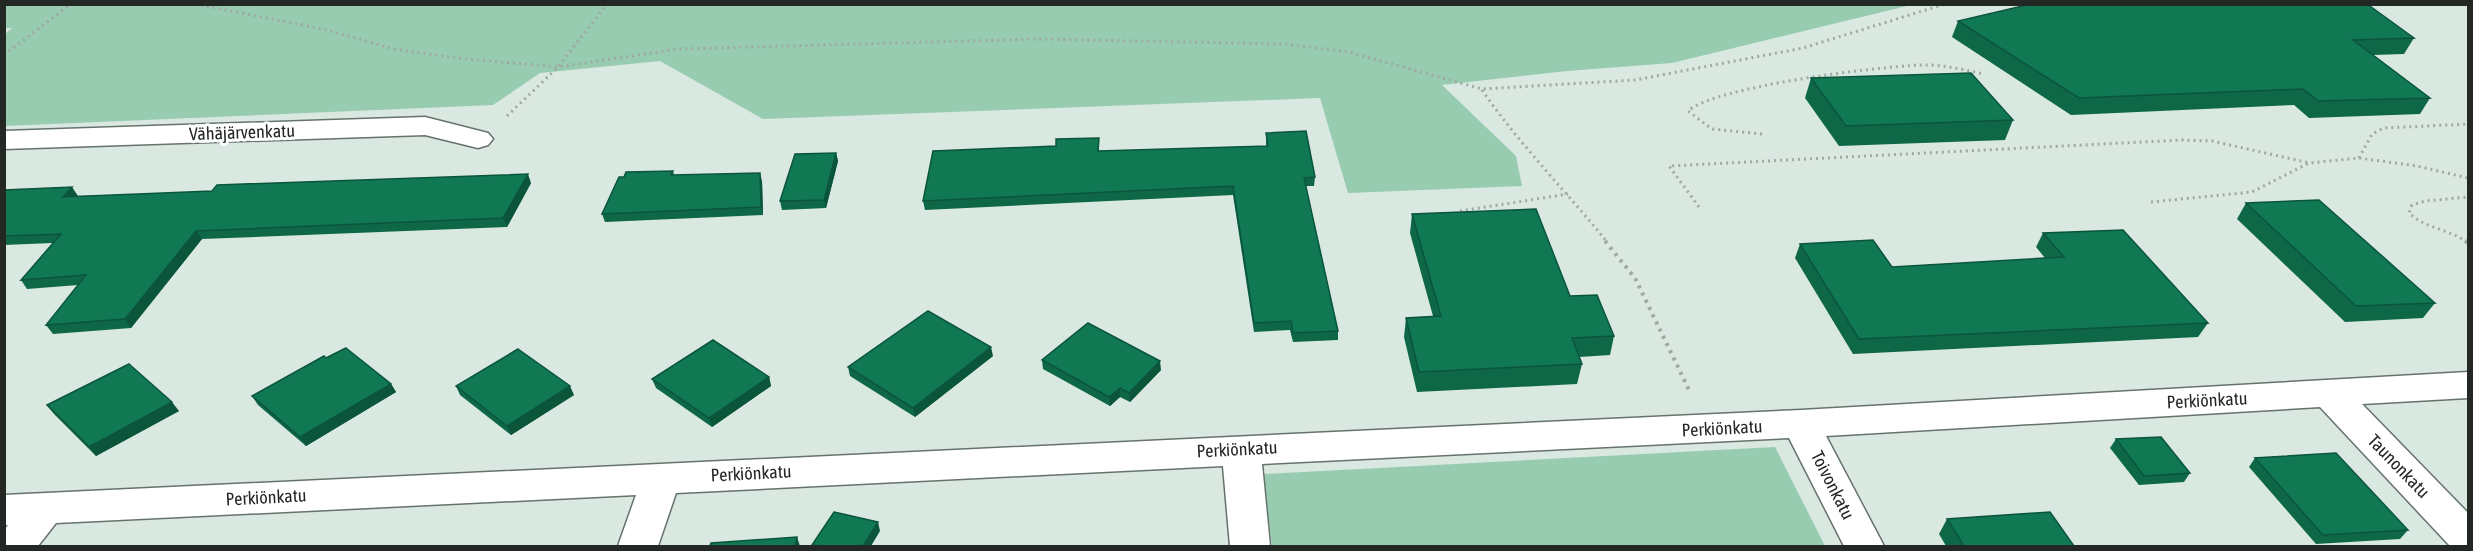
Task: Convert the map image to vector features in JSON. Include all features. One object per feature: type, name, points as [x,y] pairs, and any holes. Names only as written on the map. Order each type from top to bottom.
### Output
[{"type":"street","name":"Vähäjärvenkatu","points":[[4,140],[425,126],[478,139]]},
{"type":"street","name":"Perkiönkatu","points":[[4,510],[1801,424],[2469,385]]},
{"type":"street","name":"Taunonkatu","points":[[2329,393],[2469,539]]},
{"type":"street","name":"Toivonkatu","points":[[1801,424],[1864,546]]},
{"type":"street","points":[[1241,449],[1251,546]]},
{"type":"street","points":[[638,546],[661,478]]},
{"type":"street","points":[[15,546],[45,508]]},
{"type":"path","points":[[4,55],[71,4]]},
{"type":"path","points":[[195,4],[323,30],[394,49],[456,58],[558,67],[689,49],[1038,39],[1284,44],[1349,52],[1482,89],[1635,80],[1803,48],[1945,4]]},
{"type":"path","points":[[478,139],[495,127],[558,67],[608,4]]},
{"type":"path","points":[[1762,134],[1718,132],[1698,124],[1688,111],[1696,104],[1729,92],[1857,72],[1922,65],[1984,74]]},
{"type":"path","points":[[1482,89],[1509,129],[1568,194],[1635,278],[1707,428]]},
{"type":"path","points":[[2359,159],[2373,134],[2384,128],[2469,124]]},
{"type":"path","points":[[1699,207],[1669,166],[2182,140],[2212,141],[2310,163],[2359,159],[2417,166],[2469,178]]},
{"type":"path","points":[[2151,202],[2252,192],[2310,163]]},
{"type":"path","points":[[1460,211],[1556,198],[1568,194]]},
{"type":"path","points":[[2469,197],[2425,201],[2412,205],[2409,213],[2417,222],[2433,229],[2456,232],[2469,243]]},
{"type":"green space","points":[[5,4],[1911,5],[1672,63],[1567,71],[1442,85],[1516,156],[1522,186],[1348,193],[1320,98],[763,119],[660,61],[540,73],[493,105],[5,126],[5,34],[12,28],[5,28]]},
{"type":"green space","points":[[1775,447],[1825,546],[1272,546],[1263,474]]},
{"type":"building","points":[[2031,4],[2367,4],[2414,38],[2353,40],[2430,98],[2318,101],[2303,89],[2079,98],[1958,21]]},
{"type":"building","points":[[1971,73],[2013,120],[1846,126],[1811,78]]},
{"type":"building","points":[[1306,131],[1315,177],[1304,178],[1338,331],[1293,333],[1291,321],[1254,323],[1233,186],[923,201],[933,151],[1056,146],[1056,139],[1099,138],[1098,151],[1268,146],[1266,133]]},
{"type":"building","points":[[836,153],[824,200],[780,201],[795,154]]},
{"type":"building","points":[[673,171],[671,175],[760,173],[761,207],[602,214],[619,177],[624,177],[626,172]]},
{"type":"building","points":[[528,174],[503,218],[196,231],[125,319],[46,325],[86,275],[21,280],[61,234],[4,236],[4,190],[72,187],[63,197],[212,191],[217,185]]},
{"type":"building","points":[[2319,200],[2435,303],[2356,306],[2246,203]]},
{"type":"building","points":[[1536,209],[1570,296],[1597,295],[1614,336],[1572,338],[1582,364],[1419,372],[1406,318],[1441,316],[1412,214]]},
{"type":"building","points":[[2123,230],[2208,323],[1859,339],[1800,244],[1873,240],[1892,267],[2064,257],[2043,233]]},
{"type":"building","points":[[928,311],[991,347],[913,408],[848,367]]},
{"type":"building","points":[[1088,323],[1160,361],[1129,393],[1120,388],[1109,397],[1042,360]]},
{"type":"building","points":[[713,340],[769,377],[709,418],[652,379]]},
{"type":"building","points":[[346,348],[391,384],[300,437],[252,396],[324,356],[326,358]]},
{"type":"building","points":[[518,349],[570,386],[507,426],[456,386]]},
{"type":"building","points":[[129,364],[172,402],[89,447],[47,405]]},
{"type":"building","points":[[2161,437],[2190,473],[2144,476],[2116,439]]},
{"type":"building","points":[[2336,453],[2408,530],[2323,535],[2255,458]]},
{"type":"building","points":[[834,512],[878,522],[863,546],[812,545]]},
{"type":"building","points":[[2050,512],[2074,546],[1964,546],[1947,519]]},
{"type":"building","points":[[797,537],[795,546],[710,546],[711,543]]}]
